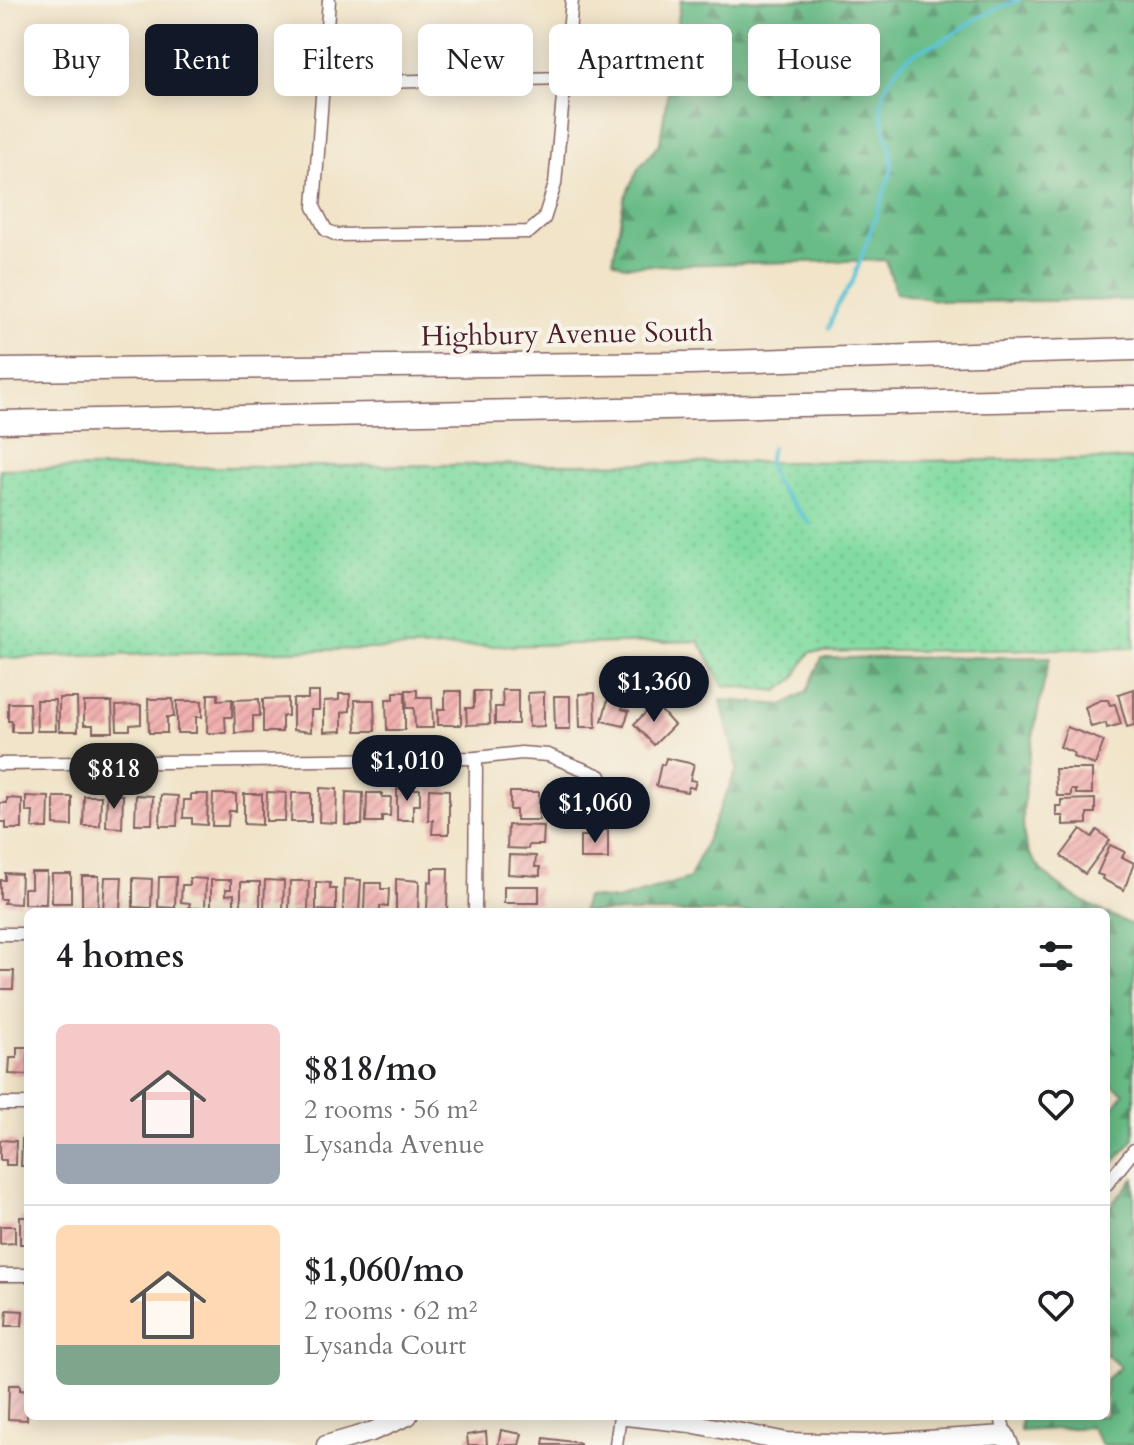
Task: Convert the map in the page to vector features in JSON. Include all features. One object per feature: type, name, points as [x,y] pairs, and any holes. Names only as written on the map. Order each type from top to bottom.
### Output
[{"type":"highway","name":"Highbury Avenue South","points":[[0,370],[690,363],[1134,349]]},
{"type":"highway","points":[[0,422],[1134,398]]},
{"type":"street","points":[[327,24],[329,0]]},
{"type":"street","points":[[570,24],[572,0]]},
{"type":"street","points":[[402,81],[549,78]]},
{"type":"street","points":[[322,96],[314,207],[326,230],[337,235],[529,232],[544,219],[555,184],[565,96]]},
{"type":"street","points":[[0,764],[476,758],[521,753],[548,755],[600,776]]},
{"type":"street","points":[[475,908],[476,758]]},
{"type":"street","points":[[0,934],[24,934]]},
{"type":"street","points":[[0,1104],[24,1104]]},
{"type":"street","points":[[1110,1180],[1134,1150]]},
{"type":"street","points":[[0,1275],[24,1275]]},
{"type":"street","points":[[326,1445],[357,1440],[400,1420]]},
{"type":"street","points":[[616,1445],[622,1420]]},
{"type":"street","points":[[661,1420],[690,1423],[786,1444],[1007,1440],[1002,1420]]},
{"type":"green space","points":[[681,0],[1134,0],[1134,300],[948,302],[896,293],[886,260],[624,266],[613,261],[624,199],[638,169],[660,143],[667,96],[732,96],[732,24],[677,24]]},
{"type":"green space","points":[[1134,459],[1134,648],[810,652],[794,679],[778,691],[723,685],[699,641],[0,658],[0,469]]},
{"type":"green space","points":[[1050,657],[1030,756],[1023,813],[1024,835],[1028,851],[1042,871],[1072,895],[1096,908],[583,908],[586,897],[617,900],[690,878],[737,769],[721,700],[784,705],[807,691],[822,658]]},
{"type":"green space","points":[[1110,915],[1134,926],[1134,1139],[1110,1167],[1110,1112],[1124,1093],[1110,1084]]},
{"type":"green space","points":[[1134,1178],[1134,1445],[1102,1445],[1091,1427],[1020,1431],[1021,1420],[1110,1420],[1110,1376],[1120,1367],[1110,1358],[1110,1206]]},
{"type":"building","points":[[611,688],[627,693],[622,709],[629,711],[624,726],[602,721]]},
{"type":"building","points":[[1134,689],[1134,725],[1127,727],[1118,694]]},
{"type":"building","points":[[406,690],[417,690],[417,697],[432,697],[433,728],[415,728],[414,708],[407,708]]},
{"type":"building","points":[[502,690],[518,690],[518,724],[495,724],[495,707],[503,707]]},
{"type":"building","points":[[445,691],[461,691],[461,725],[438,725],[438,709],[445,709]]},
{"type":"building","points":[[474,691],[489,691],[490,724],[467,725],[466,708],[474,708]]},
{"type":"building","points":[[308,692],[319,692],[319,710],[311,710],[311,732],[293,730],[293,699],[308,699]]},
{"type":"building","points":[[394,692],[405,692],[405,730],[387,730],[386,699],[394,699]]},
{"type":"building","points":[[544,692],[544,726],[529,727],[528,693]]},
{"type":"building","points":[[595,693],[596,727],[580,727],[579,694]]},
{"type":"building","points":[[208,694],[218,694],[218,700],[232,699],[232,717],[225,717],[226,733],[207,733]]},
{"type":"building","points":[[339,694],[350,694],[350,711],[342,712],[342,731],[324,732],[324,701],[339,700]]},
{"type":"building","points":[[554,696],[570,696],[570,729],[555,729]]},
{"type":"building","points":[[59,698],[77,698],[78,731],[59,731]]},
{"type":"building","points":[[288,698],[288,716],[282,716],[282,732],[263,732],[263,699]]},
{"type":"building","points":[[148,699],[173,699],[174,717],[167,717],[167,733],[149,733]]},
{"type":"building","points":[[259,699],[260,716],[253,716],[253,732],[235,733],[234,700]]},
{"type":"building","points":[[36,700],[55,700],[56,731],[37,731]]},
{"type":"building","points":[[355,700],[374,700],[375,731],[356,731]]},
{"type":"building","points":[[1101,700],[1115,704],[1121,724],[1107,728],[1106,723],[1091,727],[1085,707]]},
{"type":"building","points":[[177,701],[202,701],[202,717],[196,717],[196,733],[177,733]]},
{"type":"building","points":[[84,702],[112,702],[113,732],[93,732],[93,725],[84,725]]},
{"type":"building","points":[[8,703],[29,703],[30,732],[12,732],[12,721],[8,721]]},
{"type":"building","points":[[655,704],[674,725],[654,745],[634,724]]},
{"type":"building","points":[[141,705],[141,724],[130,725],[130,730],[117,730],[116,706]]},
{"type":"building","points":[[1067,727],[1104,741],[1095,765],[1073,757],[1074,753],[1060,747]]},
{"type":"building","points":[[666,758],[694,764],[690,780],[696,781],[694,788],[689,787],[687,792],[656,786],[661,764],[664,765]]},
{"type":"building","points":[[1055,769],[1092,769],[1092,794],[1076,794],[1076,790],[1071,790],[1071,796],[1057,796]]},
{"type":"building","points":[[320,788],[337,789],[336,823],[319,822]]},
{"type":"building","points":[[397,789],[420,789],[420,805],[413,805],[413,820],[397,820]]},
{"type":"building","points":[[429,789],[449,790],[449,834],[432,834],[433,820],[428,820]]},
{"type":"building","points":[[267,792],[286,793],[285,821],[266,821]]},
{"type":"building","points":[[346,792],[363,793],[362,825],[345,825]]},
{"type":"building","points":[[510,792],[539,792],[539,820],[516,820],[516,810],[510,810]]},
{"type":"building","points":[[292,793],[311,793],[311,822],[291,822]]},
{"type":"building","points":[[367,793],[382,793],[382,797],[391,797],[390,816],[382,816],[382,822],[366,822]]},
{"type":"building","points":[[107,794],[123,795],[122,828],[106,827]]},
{"type":"building","points":[[191,794],[208,794],[207,825],[192,824],[192,818],[183,818],[184,800],[191,800]]},
{"type":"building","points":[[213,794],[236,794],[236,811],[229,811],[228,826],[212,826]]},
{"type":"building","points":[[244,794],[262,794],[262,825],[244,824]]},
{"type":"building","points":[[136,795],[153,796],[152,824],[135,824]]},
{"type":"building","points":[[161,795],[178,796],[177,826],[160,826]]},
{"type":"building","points":[[26,796],[49,797],[48,828],[32,828],[33,812],[26,812]]},
{"type":"building","points":[[84,796],[101,796],[100,826],[83,826]]},
{"type":"building","points":[[54,797],[72,797],[72,826],[54,825]]},
{"type":"building","points":[[7,798],[22,799],[22,829],[6,829],[6,822],[0,822],[0,803],[7,803]]},
{"type":"building","points":[[1095,799],[1095,813],[1087,813],[1087,824],[1063,825],[1063,816],[1056,816],[1056,806],[1061,806],[1061,800]]},
{"type":"building","points":[[508,825],[544,826],[543,845],[529,845],[528,849],[507,848]]},
{"type":"building","points":[[1081,829],[1092,837],[1097,830],[1110,840],[1085,874],[1061,856]]},
{"type":"building","points":[[589,830],[608,830],[608,859],[580,859],[580,836],[589,836]]},
{"type":"building","points":[[1110,845],[1125,852],[1122,857],[1134,863],[1124,890],[1097,874]]},
{"type":"building","points":[[509,855],[536,856],[535,867],[540,867],[540,876],[508,874]]},
{"type":"building","points":[[432,868],[448,868],[447,908],[427,908],[428,881],[432,882]]},
{"type":"building","points":[[31,872],[47,872],[46,904],[24,904],[24,888],[31,888]]},
{"type":"building","points":[[5,873],[21,874],[20,904],[4,903],[5,899],[0,899],[0,880],[5,880]]},
{"type":"building","points":[[52,874],[71,874],[71,903],[52,903]]},
{"type":"building","points":[[82,876],[99,876],[98,907],[82,906]]},
{"type":"building","points":[[105,877],[122,877],[120,908],[103,908]]},
{"type":"building","points":[[159,877],[176,877],[175,908],[158,907]]},
{"type":"building","points":[[133,878],[152,879],[151,908],[133,907]]},
{"type":"building","points":[[190,878],[206,879],[205,908],[189,908],[190,903],[181,902],[182,885],[190,885]]},
{"type":"building","points":[[344,879],[361,880],[359,908],[343,908]]},
{"type":"building","points":[[396,879],[419,881],[418,908],[396,908]]},
{"type":"building","points":[[211,880],[231,880],[231,889],[226,889],[226,895],[234,894],[234,908],[211,908]]},
{"type":"building","points":[[265,880],[284,881],[283,908],[264,908]]},
{"type":"building","points":[[290,881],[309,881],[308,908],[289,908]]},
{"type":"building","points":[[241,882],[260,882],[260,908],[241,908]]},
{"type":"building","points":[[316,882],[330,883],[330,889],[336,889],[336,908],[316,908]]},
{"type":"building","points":[[365,883],[381,883],[381,889],[389,889],[388,907],[364,908]]},
{"type":"building","points":[[504,886],[539,886],[539,903],[504,903]]},
{"type":"building","points":[[0,971],[14,971],[13,989],[0,989]]},
{"type":"building","points":[[17,1047],[24,1047],[24,1075],[9,1074],[10,1058],[17,1058]]},
{"type":"building","points":[[22,1139],[24,1139],[24,1166],[21,1166]]},
{"type":"building","points":[[0,1140],[16,1141],[15,1165],[6,1165],[6,1160],[0,1160]]},
{"type":"building","points":[[20,1217],[24,1217],[24,1244],[20,1244]]},
{"type":"building","points":[[0,1226],[15,1226],[15,1243],[0,1244]]},
{"type":"building","points":[[7,1310],[23,1311],[22,1326],[6,1326]]},
{"type":"building","points":[[9,1385],[20,1385],[20,1390],[24,1390],[24,1420],[8,1419]]},
{"type":"building","points":[[501,1430],[522,1434],[519,1445],[498,1445]]},
{"type":"building","points":[[486,1432],[487,1445],[468,1445],[467,1435]]},
{"type":"building","points":[[544,1438],[580,1443],[580,1445],[543,1445]]},
{"type":"waterway","points":[[829,328],[837,306],[853,281],[891,173],[892,154],[881,107],[884,91],[892,76],[916,52],[945,39],[991,11],[1019,0]]},
{"type":"waterway","points":[[772,448],[769,458],[774,479],[809,523]]}]
